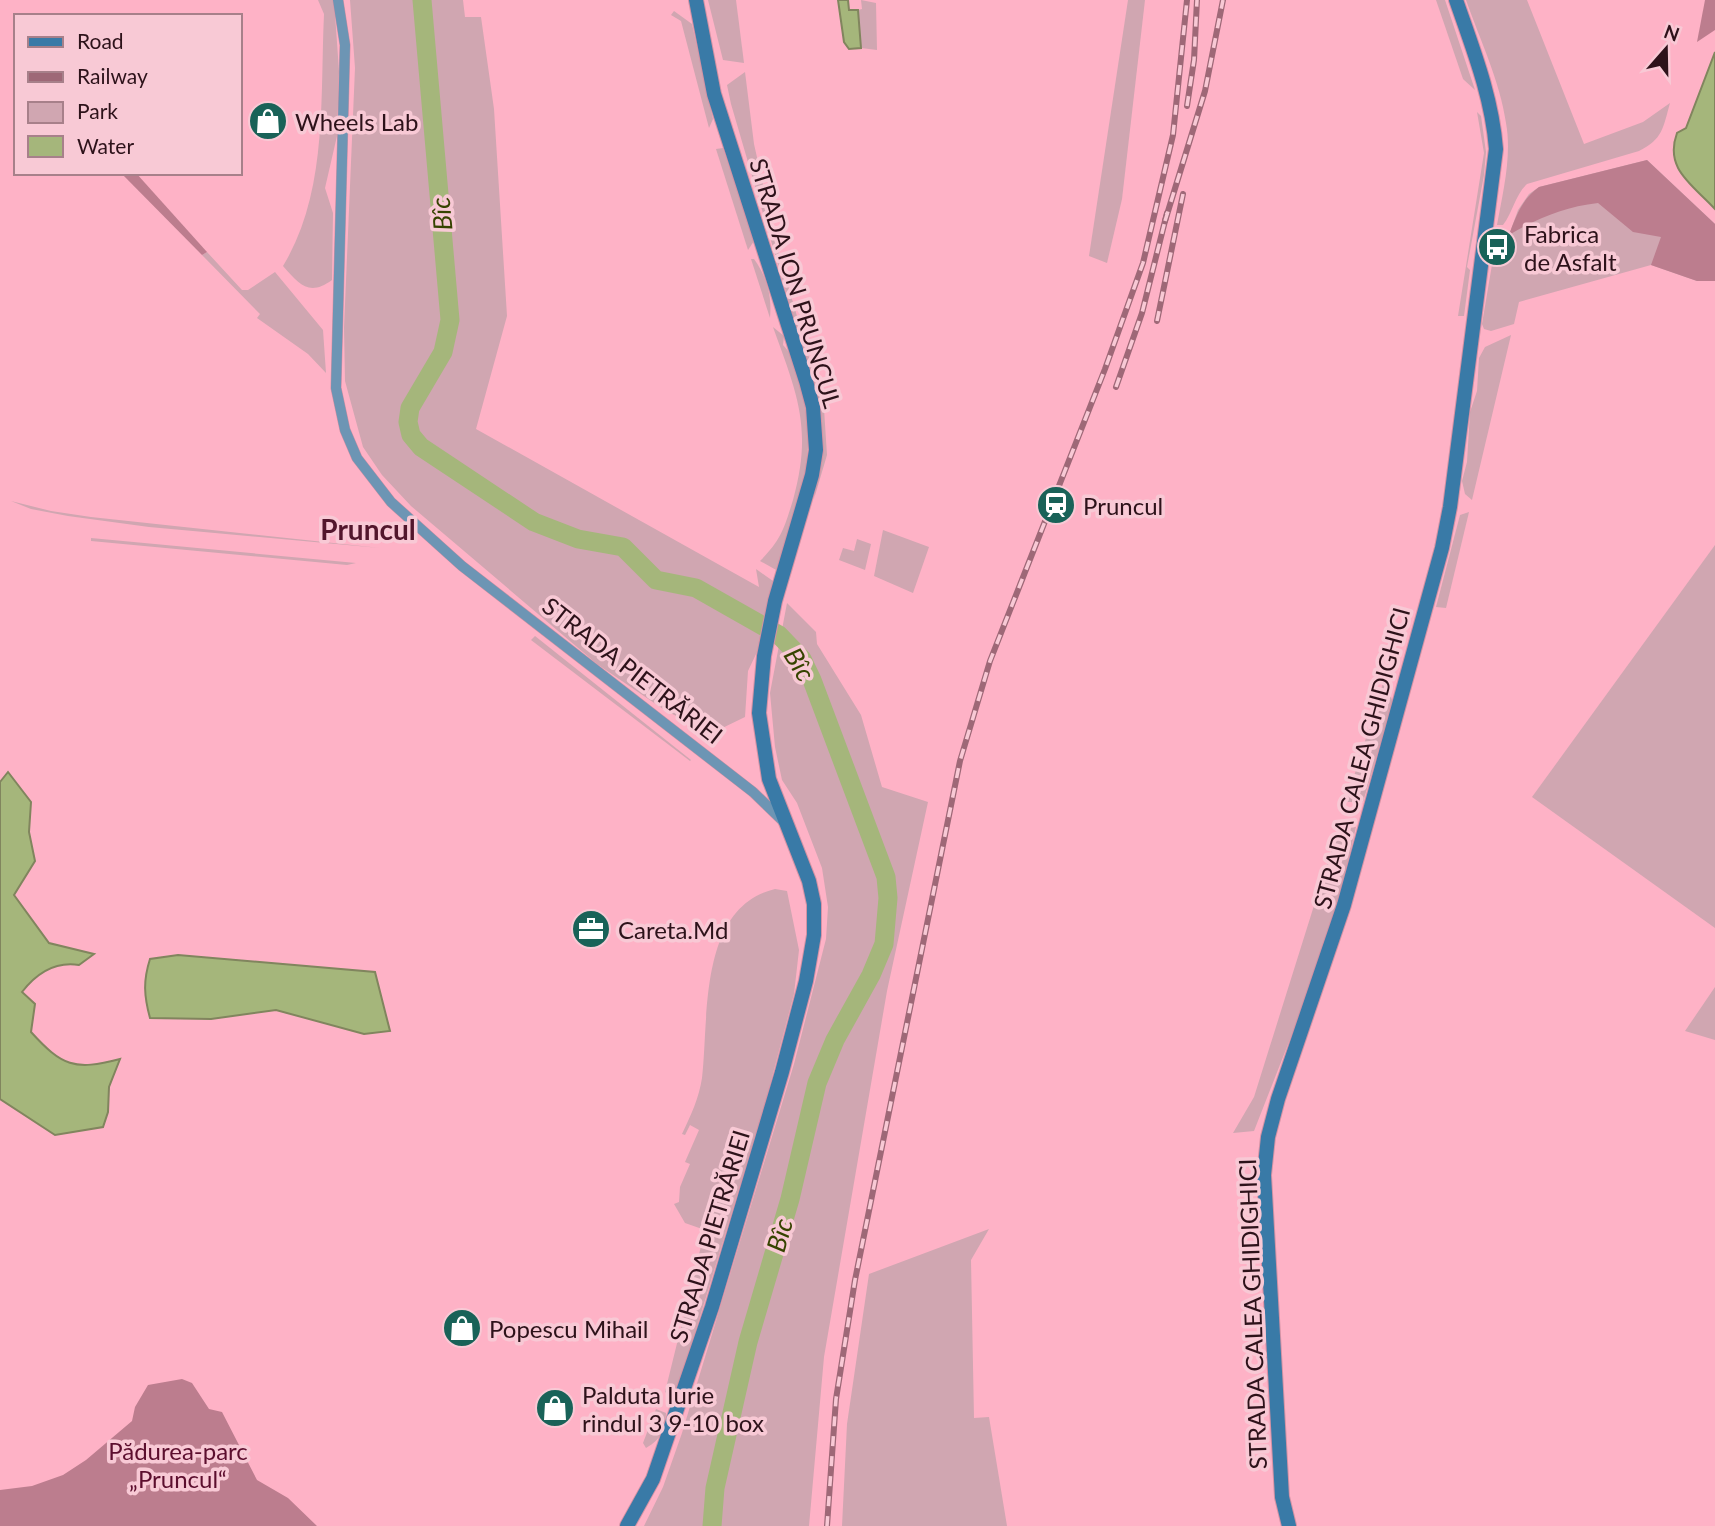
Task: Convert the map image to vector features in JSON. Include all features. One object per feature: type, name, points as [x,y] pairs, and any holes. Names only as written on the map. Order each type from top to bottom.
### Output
[{"type":"street","name":"STRADA PIETRĂRIEI","points":[[338,0],[345,45],[336,388],[345,430],[357,458],[391,502],[462,566],[753,792],[787,824],[809,881],[814,904],[814,935],[806,981],[712,1307],[653,1479],[627,1526]]},
{"type":"street","name":"STRADA ION PRUNCUL","points":[[696,0],[715,94],[806,381],[814,417],[816,450],[812,475],[775,601],[764,656],[759,713],[769,779],[787,824]]},
{"type":"street","name":"STRADA CALEA GHIDIGHICI","points":[[1289,1526],[1282,1497],[1264,1175],[1278,1099],[1345,905],[1447,527],[1496,149],[1485,82],[1456,0]]},
{"type":"street","name":"STRADA PIETRĂRIEI","points":[[636,1526],[660,1485],[671,1455],[683,1396]]},
{"type":"green space","points":[[318,0],[334,0],[339,71],[337,136],[325,188],[333,213],[332,280],[317,288],[311,288],[299,283],[283,266],[298,237],[315,176],[321,112],[324,14]]},
{"type":"green space","points":[[350,0],[463,0],[465,17],[481,17],[494,109],[507,316],[476,429],[759,587],[756,569],[773,581],[757,652],[748,671],[745,717],[710,734],[663,709],[597,664],[411,506],[382,475],[363,447],[345,381],[344,328],[355,68]]},
{"type":"green space","points":[[708,0],[736,0],[744,63],[723,60]]},
{"type":"green space","points":[[861,0],[876,3],[877,50],[861,48],[858,10],[862,9]]},
{"type":"green space","points":[[1128,0],[1145,0],[1122,199],[1107,263],[1089,256]]},
{"type":"green space","points":[[1436,0],[1445,0],[1475,90],[1463,79]]},
{"type":"green space","points":[[1466,0],[1527,0],[1584,144],[1643,122],[1670,103],[1658,137],[1639,151],[1527,184],[1503,225],[1497,225],[1504,187],[1508,136],[1494,76]]},
{"type":"green space","points":[[1705,0],[1715,0],[1715,30],[1697,42]]},
{"type":"green space","points":[[674,11],[692,24],[713,119],[709,128],[681,21],[671,15]]},
{"type":"green space","points":[[745,72],[754,144],[778,251],[824,409],[827,455],[814,499],[823,445],[820,408],[731,104],[727,85]]},
{"type":"green space","points":[[1477,112],[1481,116],[1486,152],[1484,175],[1467,267],[1470,270],[1464,316],[1458,316],[1484,153]]},
{"type":"green space","points":[[723,148],[754,241],[748,250],[716,149]]},
{"type":"green space","points":[[1647,160],[1715,224],[1715,281],[1697,281],[1651,265],[1519,302],[1514,324],[1491,331],[1484,329],[1482,324],[1496,241],[1509,235],[1518,210],[1529,194],[1539,187]]},
{"type":"green space","points":[[1647,160],[1715,224],[1715,281],[1697,281],[1651,265],[1661,237],[1633,232],[1598,203],[1552,214],[1509,235],[1524,202],[1539,187]]},
{"type":"green space","points":[[123,175],[138,175],[207,252],[202,255]]},
{"type":"green space","points":[[207,252],[242,290],[248,290],[275,272],[323,330],[326,373],[308,354],[257,318],[260,314],[202,255]]},
{"type":"green space","points":[[751,259],[754,259],[765,280],[769,294],[770,318]]},
{"type":"green space","points":[[773,327],[784,336],[783,345],[796,367],[806,409],[808,433],[799,501],[778,571],[760,561],[777,540],[790,510],[799,475],[802,431],[795,392]]},
{"type":"green space","points":[[1511,335],[1472,500],[1465,494],[1462,481],[1467,462],[1470,412],[1477,391],[1479,358],[1485,347]]},
{"type":"green space","points":[[11,501],[91,517],[380,548],[149,527],[68,516],[31,509]]},
{"type":"green space","points":[[1469,512],[1446,608],[1436,607],[1460,515]]},
{"type":"green space","points":[[883,530],[929,547],[913,593],[874,576]]},
{"type":"green space","points":[[91,538],[356,563],[347,565],[91,541]]},
{"type":"green space","points":[[857,539],[871,544],[865,570],[839,560],[843,548],[854,551]]},
{"type":"green space","points":[[1715,545],[1715,928],[1532,797]]},
{"type":"green space","points":[[787,603],[816,632],[817,644],[861,715],[882,787],[928,802],[887,991],[824,1357],[809,1526],[644,1526],[663,1487],[682,1433],[794,1064],[826,939],[828,907],[822,868],[797,803],[782,780],[775,747],[770,693]]},
{"type":"green space","points":[[535,636],[691,760],[531,640]]},
{"type":"green space","points":[[1384,680],[1393,702],[1363,802],[1346,802]]},
{"type":"green space","points":[[1356,827],[1343,883],[1312,983],[1254,1131],[1233,1133],[1254,1097],[1338,829]]},
{"type":"green space","points":[[775,889],[787,891],[799,950],[794,994],[765,1104],[677,1392],[670,1396],[665,1392],[705,1230],[685,1223],[674,1204],[679,1202],[680,1187],[690,1164],[685,1162],[699,1130],[690,1125],[685,1135],[682,1134],[697,1099],[702,1078],[712,968],[720,941],[732,918],[750,900]]},
{"type":"green space","points":[[1715,987],[1715,1040],[1685,1031]]},
{"type":"green space","points":[[989,1229],[971,1260],[974,1418],[989,1417],[1007,1526],[842,1526],[847,1424],[869,1274]]},
{"type":"green space","name":"Pădurea-parc „Pruncul“","points":[[182,1379],[192,1383],[209,1409],[222,1412],[257,1480],[288,1498],[317,1526],[0,1526],[0,1490],[32,1486],[63,1475],[86,1460],[132,1421],[135,1407],[148,1385]]},
{"type":"green space","points":[[656,1409],[666,1413],[665,1425],[659,1438],[646,1448],[643,1443]]},
{"type":"water","points":[[838,0],[848,0],[849,10],[858,10],[861,48],[849,49],[844,42]]},
{"type":"water","points":[[1715,52],[1715,209],[1682,175],[1674,157],[1674,146],[1677,133],[1686,128]]},
{"type":"water","points":[[8,772],[31,802],[29,832],[35,861],[14,895],[49,943],[94,954],[79,965],[62,965],[46,970],[22,992],[35,1004],[31,1032],[52,1052],[70,1063],[91,1065],[120,1059],[109,1087],[108,1112],[103,1127],[55,1135],[0,1099],[0,782]]},
{"type":"water","points":[[178,955],[375,972],[390,1031],[364,1034],[276,1010],[211,1019],[150,1018],[145,988],[150,959]]},
{"type":"waterway","name":"Bîc","points":[[422,0],[450,320],[443,352],[410,408],[408,422],[411,435],[421,447],[534,522],[578,539],[623,547],[656,580],[696,588],[779,635],[802,659],[812,680],[886,877],[888,898],[884,944],[871,975],[835,1040],[817,1083],[790,1199],[748,1342],[715,1488],[712,1526]]},
{"type":"railway","points":[[827,1526],[836,1399],[855,1280],[960,761],[990,661],[1105,369],[1143,263],[1173,135],[1187,0]]},
{"type":"railway","points":[[1187,106],[1194,60],[1197,0]]},
{"type":"railway","points":[[1165,221],[1205,91],[1223,0]]},
{"type":"railway","points":[[1157,321],[1183,194]]},
{"type":"railway","points":[[1116,387],[1142,313],[1167,213]]},
{"type":"place","name":"Wheels Lab","points":[[268,121]]},
{"type":"place","name":"Fabrica de Asfalt","points":[[1497,247]]},
{"type":"place","name":"Pruncul","points":[[1056,505]]},
{"type":"place","name":"Careta.Md","points":[[591,929]]},
{"type":"place","name":"Popescu Mihail","points":[[462,1328]]},
{"type":"place","name":"Palduta Iurie rindul 3 9-10 box","points":[[555,1408]]},
{"type":"district","name":"Pruncul","points":[[368,529]]}]
